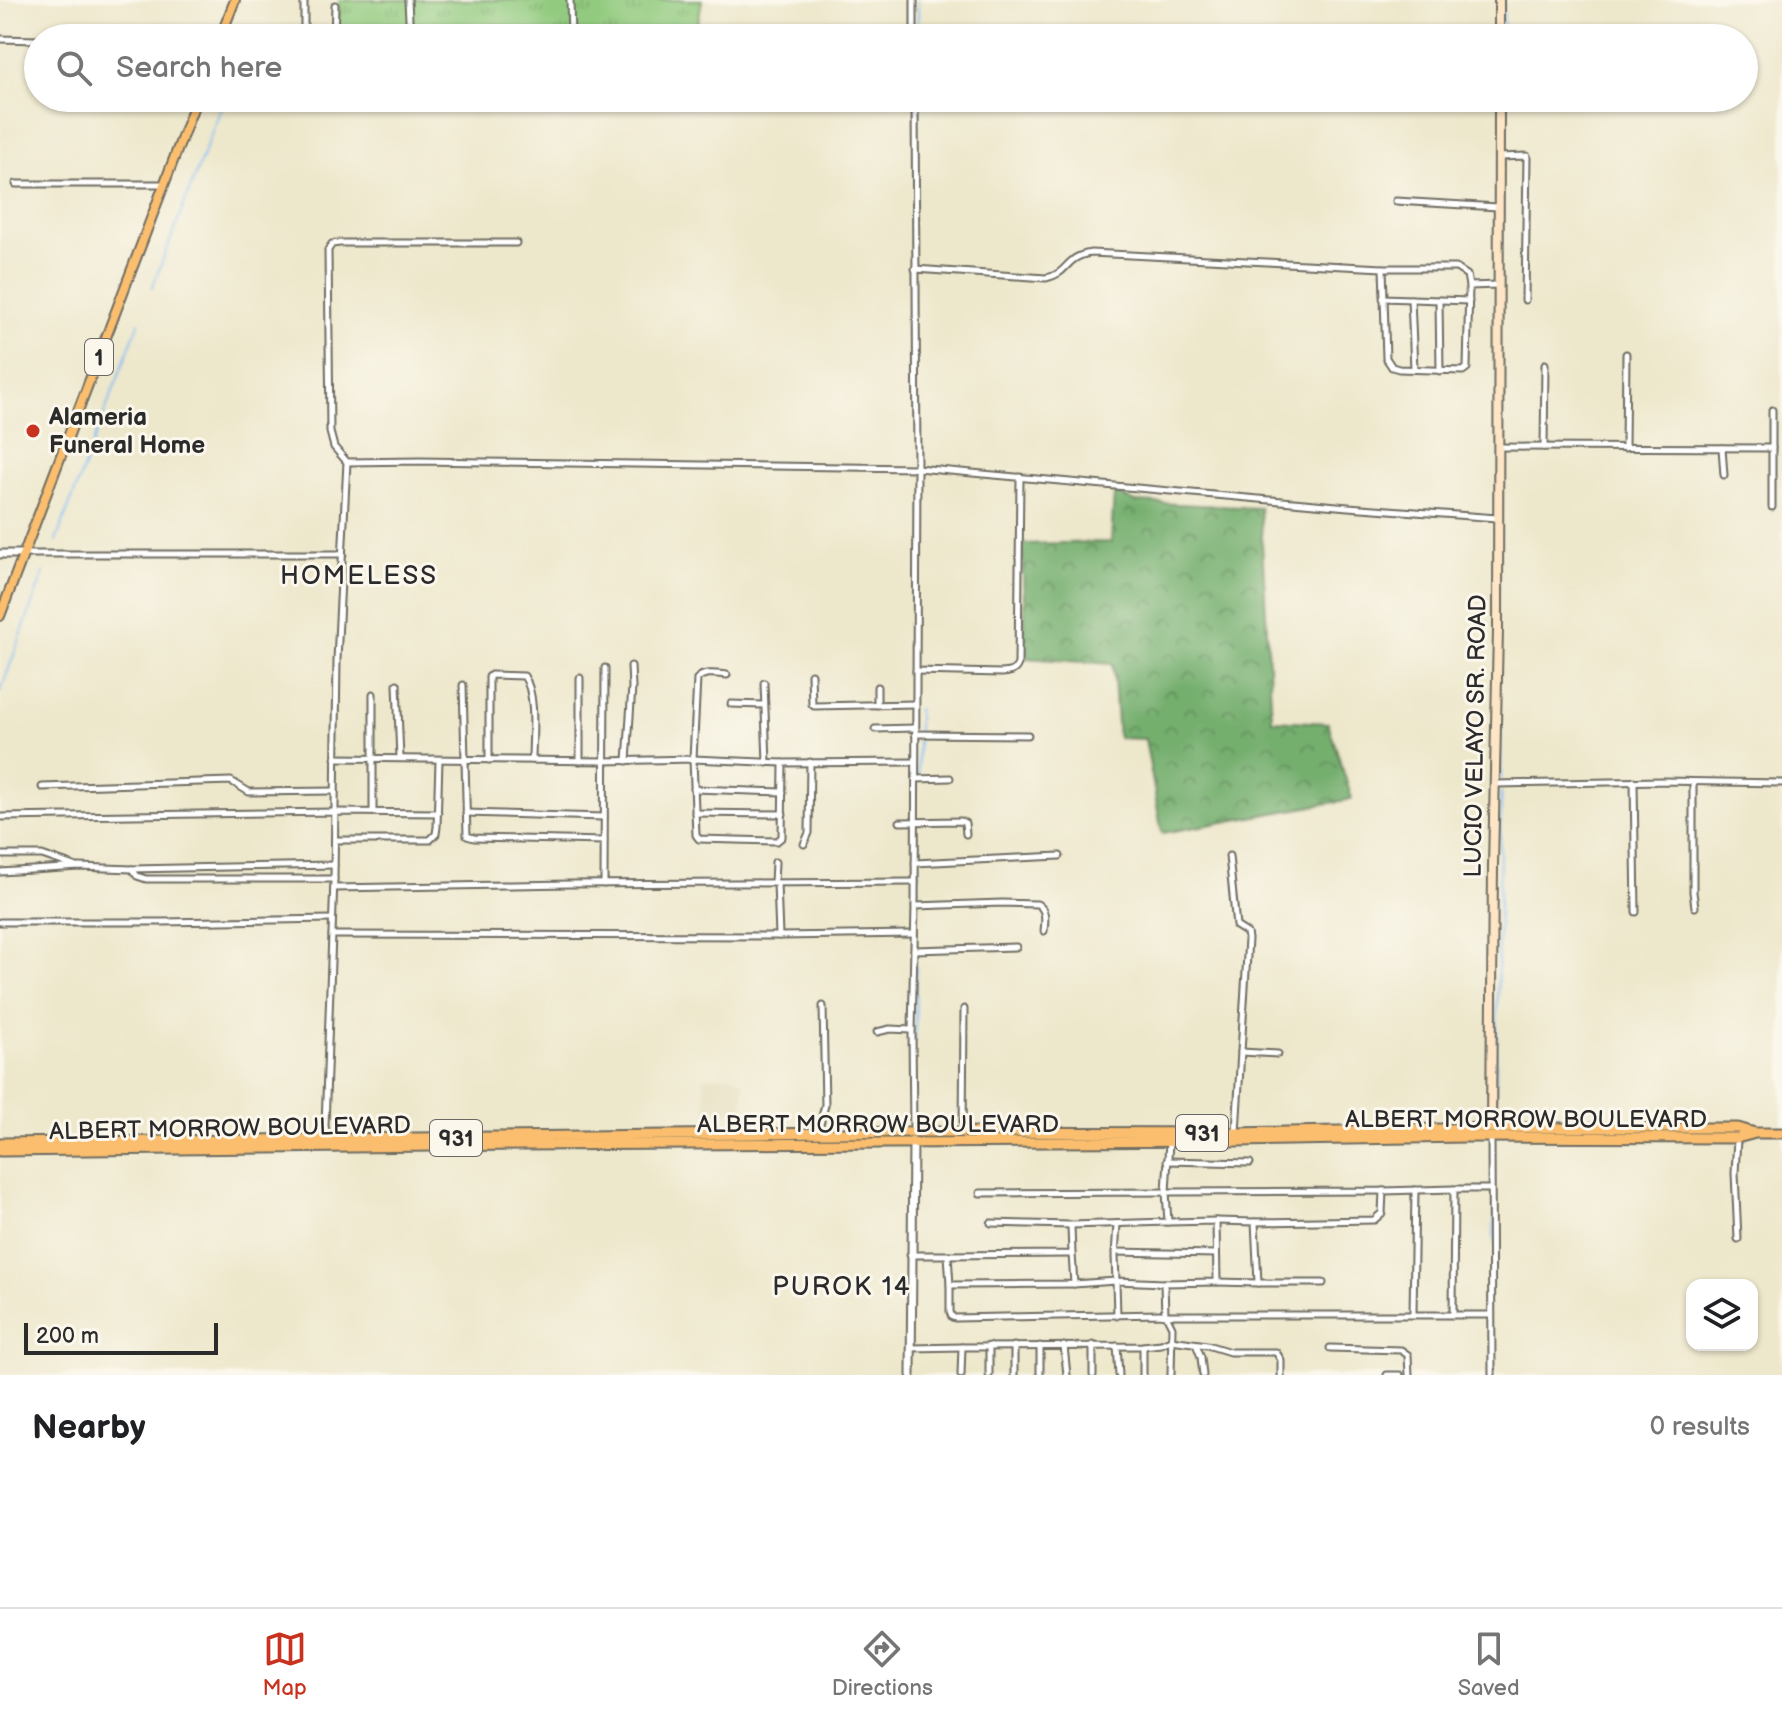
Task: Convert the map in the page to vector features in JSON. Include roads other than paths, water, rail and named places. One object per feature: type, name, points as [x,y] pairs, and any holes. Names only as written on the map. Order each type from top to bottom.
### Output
[{"type":"highway","name":"ALBERT MORROW BOULEVARD","points":[[0,1143],[913,1138],[1169,1141],[1738,1128],[1755,1133]]},
{"type":"highway","name":"ALBERT MORROW BOULEVARD","points":[[0,1151],[820,1134],[913,1138],[963,1133],[1491,1132],[1737,1138],[1755,1133],[1782,1133]]},
{"type":"main road","points":[[226,24],[235,0]]},
{"type":"main road","points":[[1499,0],[1499,24]]},
{"type":"main road","name":"1","points":[[0,616],[192,112]]},
{"type":"main road","name":"LUCIO VELAYO SR. ROAD","points":[[1491,1132],[1498,630],[1499,112]]},
{"type":"street","points":[[304,0],[304,24]]},
{"type":"street","points":[[408,0],[409,24]]},
{"type":"street","points":[[570,0],[571,24]]},
{"type":"street","points":[[914,0],[914,24]]},
{"type":"street","points":[[334,24],[335,5]]},
{"type":"street","points":[[0,39],[24,40]]},
{"type":"street","points":[[911,1375],[917,468],[915,112]]},
{"type":"street","points":[[1499,157],[1527,156],[1525,300]]},
{"type":"street","points":[[16,184],[164,184]]},
{"type":"street","points":[[1396,201],[1499,207]]},
{"type":"street","points":[[329,1142],[325,1126],[334,888],[337,660],[347,462],[334,447],[330,432],[329,247],[340,243],[516,243]]},
{"type":"street","points":[[915,269],[1046,278],[1062,273],[1074,257],[1091,253],[1383,268],[1456,268],[1467,275],[1469,286],[1467,368],[1463,371],[1440,371],[1392,367],[1386,358],[1383,268]]},
{"type":"street","points":[[1469,286],[1498,285]]},
{"type":"street","points":[[1383,298],[1469,301]]},
{"type":"street","points":[[1411,299],[1414,369]]},
{"type":"street","points":[[1439,301],[1440,371]]},
{"type":"street","points":[[1625,448],[1626,354]]},
{"type":"street","points":[[1544,447],[1545,364]]},
{"type":"street","points":[[1772,410],[1772,507]]},
{"type":"street","points":[[1498,447],[1772,448]]},
{"type":"street","points":[[1722,448],[1724,475]]},
{"type":"street","points":[[347,462],[917,468],[1497,518]]},
{"type":"street","points":[[916,671],[1002,673],[1016,669],[1020,477]]},
{"type":"street","points":[[0,554],[343,554]]},
{"type":"street","points":[[627,761],[631,666]]},
{"type":"street","points":[[604,884],[605,668]]},
{"type":"street","points":[[727,675],[706,674],[697,679],[693,759],[697,838],[715,841],[778,840],[782,837],[783,763]]},
{"type":"street","points":[[811,674],[814,706],[915,704]]},
{"type":"street","points":[[489,760],[489,677],[517,675],[524,676],[528,685],[533,711],[532,760]]},
{"type":"street","points":[[580,678],[580,761]]},
{"type":"street","points":[[764,683],[767,763]]},
{"type":"street","points":[[397,684],[400,758]]},
{"type":"street","points":[[463,685],[466,834],[469,837],[604,841]]},
{"type":"street","points":[[877,687],[877,705]]},
{"type":"street","points":[[373,694],[373,812]]},
{"type":"street","points":[[731,704],[764,705]]},
{"type":"street","points":[[875,729],[1028,735]]},
{"type":"street","points":[[335,758],[915,762]]},
{"type":"street","points":[[335,840],[430,840],[436,834],[439,760]]},
{"type":"street","points":[[804,844],[809,833],[810,762]]},
{"type":"street","points":[[916,779],[950,778]]},
{"type":"street","points":[[42,787],[231,781],[249,792],[334,791]]},
{"type":"street","points":[[1495,784],[1634,781],[1782,783]]},
{"type":"street","points":[[1634,781],[1636,912]]},
{"type":"street","points":[[1693,782],[1695,907]]},
{"type":"street","points":[[694,789],[783,792]]},
{"type":"street","points":[[0,817],[438,813]]},
{"type":"street","points":[[466,813],[604,817]]},
{"type":"street","points":[[695,813],[783,814]]},
{"type":"street","points":[[900,822],[961,821],[965,823],[966,834]]},
{"type":"street","points":[[0,855],[42,855],[79,867]]},
{"type":"street","points":[[42,855],[44,870]]},
{"type":"street","points":[[915,863],[1060,856]]},
{"type":"street","points":[[1229,856],[1236,926],[1247,933],[1248,939],[1236,1133]]},
{"type":"street","points":[[775,862],[779,936]]},
{"type":"street","points":[[0,872],[79,867],[132,869],[334,865]]},
{"type":"street","points":[[132,869],[137,876],[146,879],[334,879]]},
{"type":"street","points":[[334,888],[915,882]]},
{"type":"street","points":[[915,906],[1037,904],[1043,911],[1044,931]]},
{"type":"street","points":[[0,922],[332,919]]},
{"type":"street","points":[[332,935],[914,934]]},
{"type":"street","points":[[914,950],[1016,947]]},
{"type":"street","points":[[820,1134],[825,1105],[823,1006]]},
{"type":"street","points":[[963,1133],[964,1009]]},
{"type":"street","points":[[877,1032],[912,1030]]},
{"type":"street","points":[[1241,1052],[1278,1054]]},
{"type":"street","name":"LUCIO VELAYO SR. ROAD","points":[[1491,1132],[1492,1375]]},
{"type":"street","points":[[1737,1138],[1738,1239]]},
{"type":"street","points":[[1168,1222],[1169,1141]]},
{"type":"street","points":[[1167,1161],[1250,1163]]},
{"type":"street","points":[[1453,1314],[1454,1189]]},
{"type":"street","points":[[980,1193],[1490,1189]]},
{"type":"street","points":[[1413,1314],[1415,1190]]},
{"type":"street","points":[[991,1223],[1071,1225],[1374,1220],[1382,1213],[1383,1191]]},
{"type":"street","points":[[1216,1221],[1217,1282]]},
{"type":"street","points":[[1255,1222],[1258,1283]]},
{"type":"street","points":[[1117,1224],[1117,1316]]},
{"type":"street","points":[[1071,1225],[1074,1284]]},
{"type":"street","points":[[1115,1252],[1216,1254]]},
{"type":"street","points":[[910,1255],[1072,1254]]},
{"type":"street","points":[[948,1255],[950,1312],[955,1318],[1491,1315]]},
{"type":"street","points":[[950,1285],[1116,1281],[1323,1283]]},
{"type":"street","points":[[1164,1283],[1165,1315],[1171,1323],[1171,1375]]},
{"type":"street","points":[[911,1348],[1143,1346],[1171,1340],[1230,1352],[1276,1352],[1281,1360],[1281,1375]]},
{"type":"street","points":[[1196,1343],[1203,1375]]},
{"type":"street","points":[[1093,1345],[1093,1375]]},
{"type":"street","points":[[989,1346],[989,1375]]},
{"type":"street","points":[[1014,1346],[1014,1375]]},
{"type":"street","points":[[1040,1346],[1040,1375]]},
{"type":"street","points":[[1064,1346],[1067,1375]]},
{"type":"street","points":[[1117,1346],[1119,1375]]},
{"type":"street","points":[[1143,1346],[1143,1375]]},
{"type":"street","points":[[961,1375],[962,1347]]},
{"type":"street","points":[[1330,1348],[1401,1350],[1408,1355],[1409,1375]]},
{"type":"street","points":[[1387,1375],[1400,1375]]},
{"type":"waterway","points":[[918,0],[918,24]]},
{"type":"waterway","points":[[1503,24],[1504,0]]},
{"type":"waterway","points":[[152,288],[220,112]]},
{"type":"waterway","points":[[918,112],[918,120]]},
{"type":"waterway","points":[[1503,112],[1503,126]]},
{"type":"waterway","points":[[56,541],[139,322]]},
{"type":"waterway","points":[[0,693],[44,572]]},
{"type":"waterway","points":[[918,709],[918,731]]},
{"type":"waterway","points":[[1500,712],[1501,779]]},
{"type":"waterway","points":[[918,741],[918,775]]},
{"type":"waterway","points":[[1495,1126],[1501,792]]},
{"type":"waterway","points":[[918,849],[918,860]]},
{"type":"waterway","points":[[918,867],[918,889]]},
{"type":"waterway","points":[[915,1042],[916,967]]},
{"type":"waterway","points":[[1494,1146],[1494,1242]]},
{"type":"place","name":"Alameria Funeral Home","points":[[33,431]]},
{"type":"district","name":"HOMELESS","points":[[359,575]]},
{"type":"district","name":"PUROK 14","points":[[842,1286]]}]
